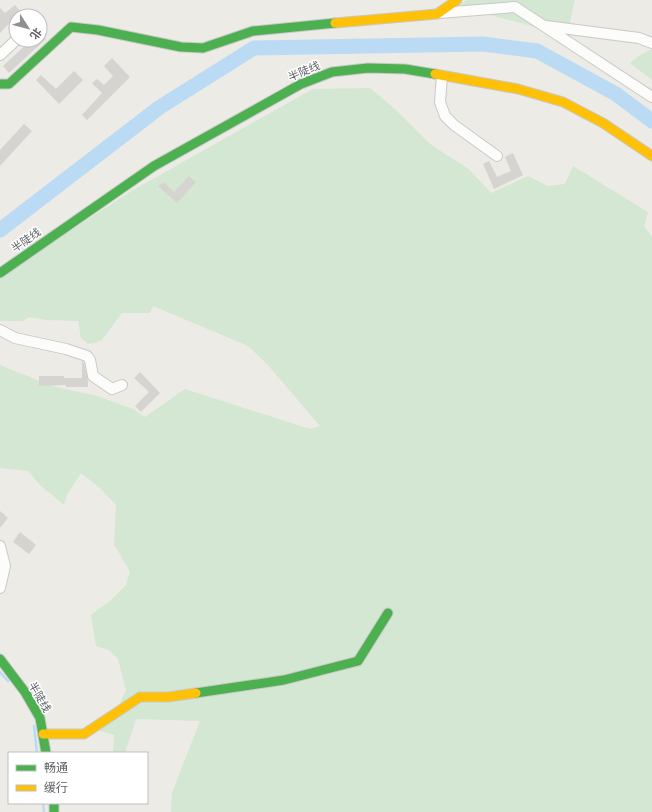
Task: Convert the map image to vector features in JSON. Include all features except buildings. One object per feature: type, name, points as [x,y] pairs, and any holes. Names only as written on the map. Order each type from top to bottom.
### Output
[{"type":"street","points":[[437,14],[457,0]]},
{"type":"street","points":[[0,84],[9,84],[71,27],[98,30],[181,47],[203,48],[253,31],[437,14],[518,3],[544,26],[652,97]]},
{"type":"street","points":[[544,26],[639,38],[652,43]]},
{"type":"street","points":[[0,55],[8,48]]},
{"type":"street","name":"半陡线","points":[[0,273],[154,166],[301,84],[332,72],[368,68],[405,69],[518,89],[563,102],[603,123],[652,156]]},
{"type":"street","points":[[442,76],[440,102],[445,116],[454,125],[497,156]]},
{"type":"street","points":[[0,330],[15,338],[66,349],[87,356],[90,360],[93,376],[112,389],[122,385]]},
{"type":"street","points":[[0,546],[5,566],[0,588]]},
{"type":"street","points":[[43,734],[84,734],[140,697],[168,696],[284,680],[358,661],[388,613]]},
{"type":"street","name":"半陡线","points":[[0,659],[25,692],[40,718],[46,752]]},
{"type":"green space","points":[[466,0],[575,0],[567,35],[458,7]]},
{"type":"green space","points":[[652,49],[652,80],[630,63],[640,55]]},
{"type":"green space","points":[[370,88],[396,110],[430,144],[470,170],[491,193],[528,176],[548,186],[565,184],[573,166],[648,212],[644,226],[652,237],[652,812],[171,812],[172,793],[200,721],[136,719],[125,752],[113,752],[114,735],[98,730],[120,703],[126,690],[118,659],[109,650],[96,646],[91,615],[110,601],[126,585],[130,572],[114,544],[116,505],[101,489],[81,473],[67,495],[64,505],[41,486],[28,471],[0,468],[0,365],[52,386],[97,396],[133,409],[145,417],[185,389],[310,429],[320,426],[267,364],[248,346],[153,306],[150,313],[122,313],[101,341],[88,344],[81,338],[78,321],[47,320],[29,317],[23,321],[0,321],[0,277],[133,190],[313,89]]},
{"type":"waterway","points":[[0,230],[160,107],[254,48],[483,44],[537,51],[616,94],[652,121]]},
{"type":"waterway","points":[[0,672],[8,681]]},
{"type":"waterway","points":[[34,726],[37,752]]},
{"type":"waterway","points":[[43,804],[44,812]]},
{"type":"traffic: fast","points":[[0,84],[9,84],[71,27],[98,30],[181,47],[203,48],[253,31],[335,23]]},
{"type":"traffic: fast","points":[[0,273],[154,166],[301,84],[332,72],[368,68],[405,69],[435,74]]},
{"type":"traffic: fast","points":[[196,693],[284,680],[358,661],[388,613]]},
{"type":"traffic: fast","points":[[0,659],[25,692],[40,718],[46,752]]},
{"type":"traffic: fast","points":[[54,804],[54,812]]},
{"type":"traffic: slow","points":[[335,23],[437,14],[457,0]]},
{"type":"traffic: slow","points":[[435,74],[518,89],[563,102],[603,123],[652,156]]},
{"type":"traffic: slow","points":[[43,734],[84,734],[140,697],[168,697],[196,693]]}]
